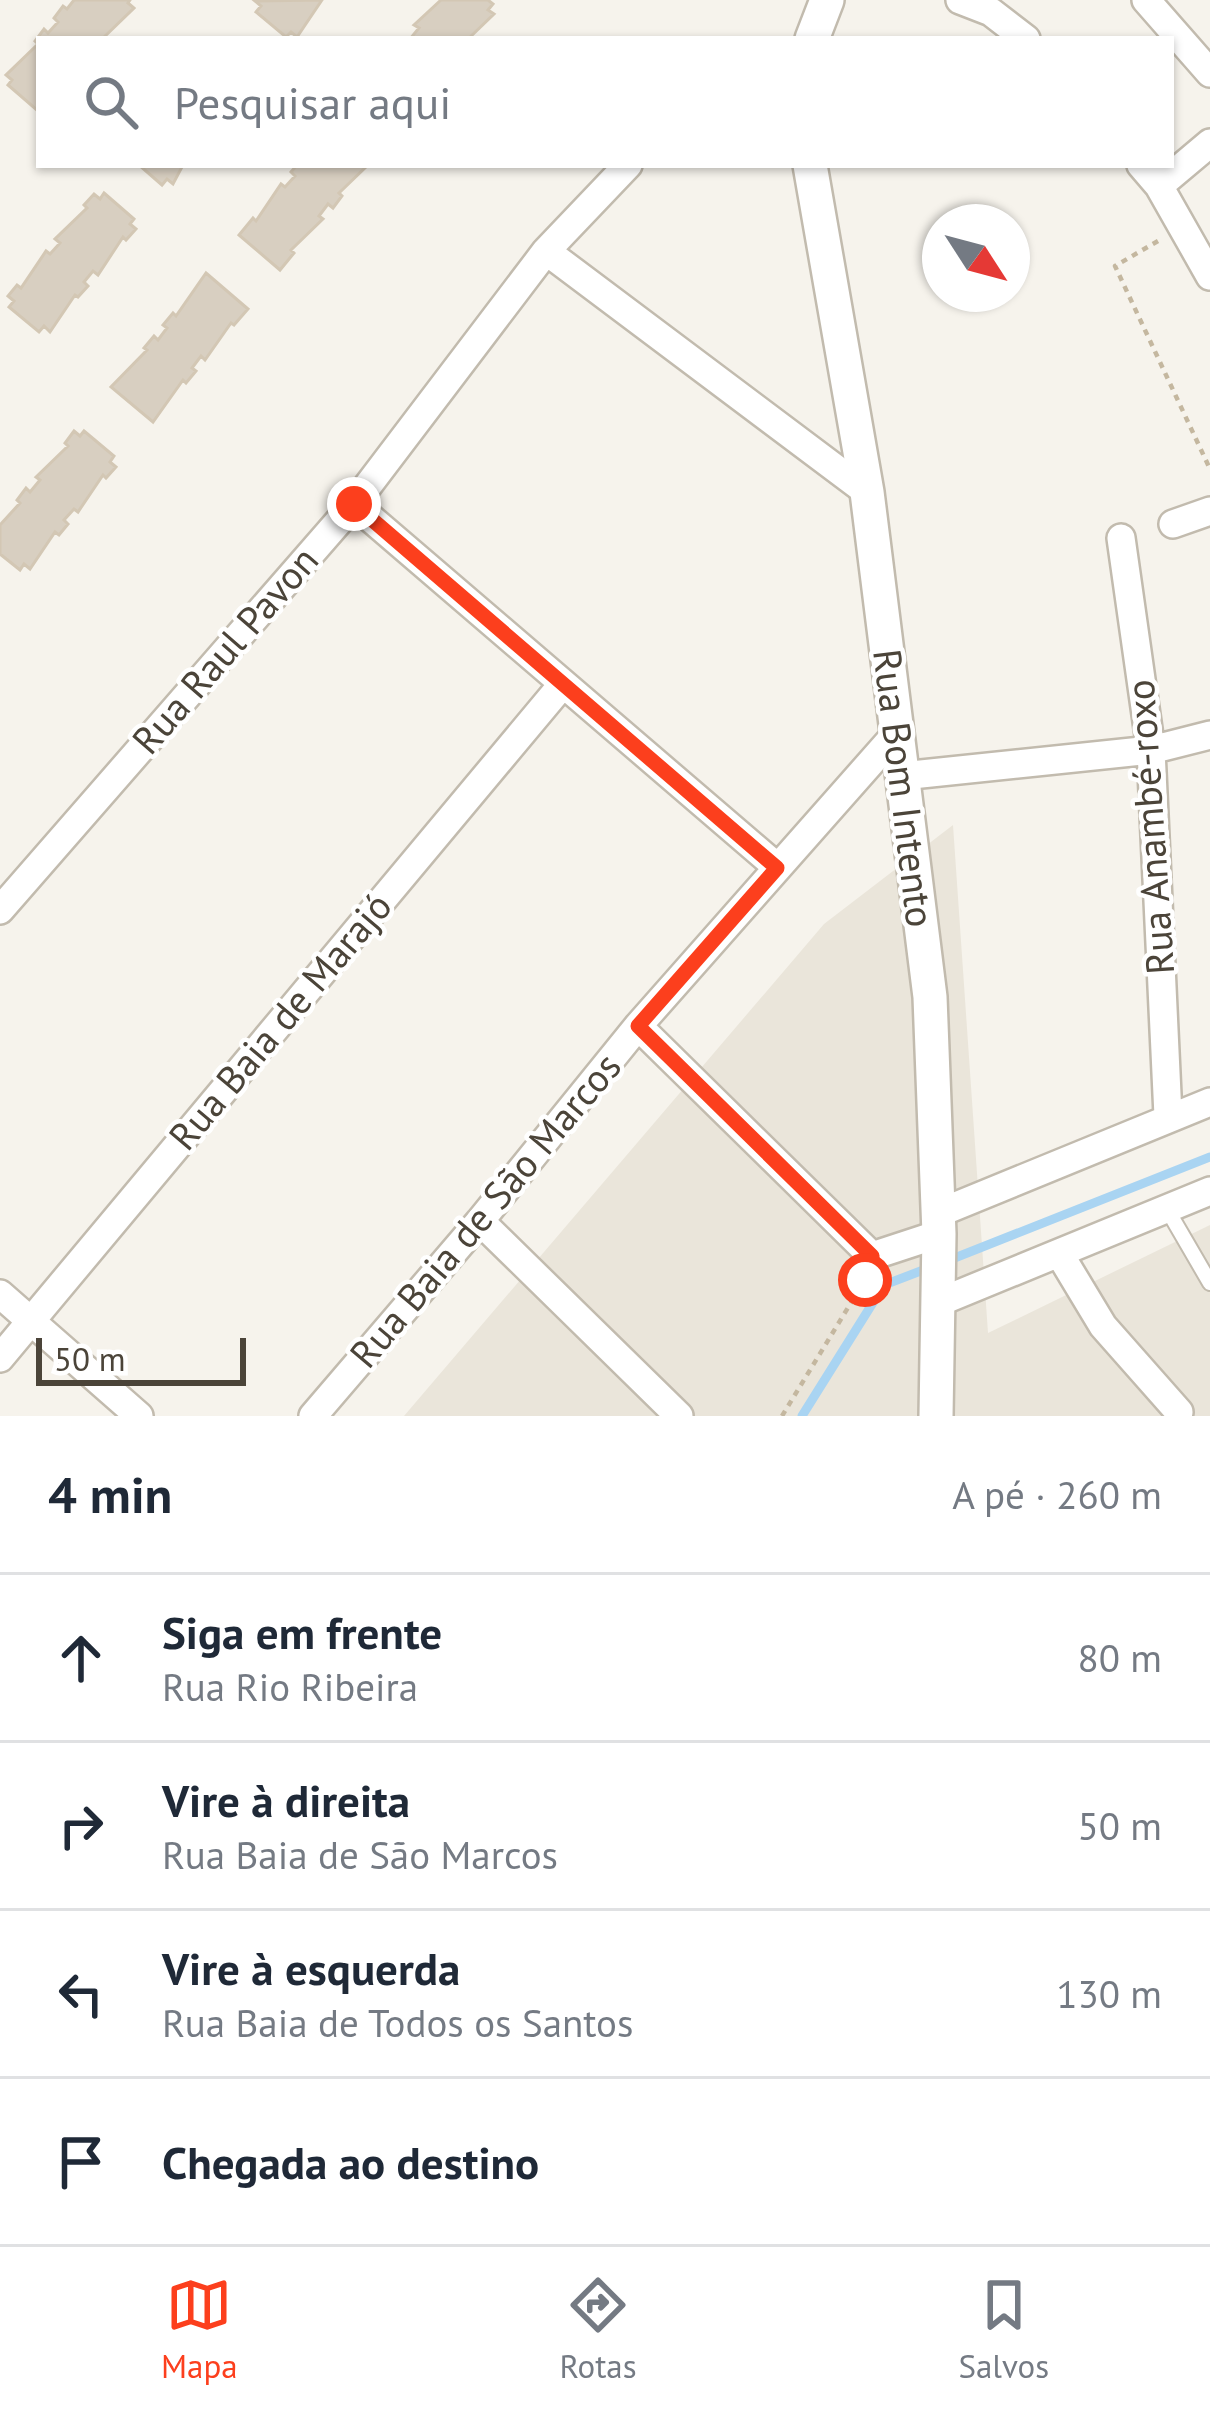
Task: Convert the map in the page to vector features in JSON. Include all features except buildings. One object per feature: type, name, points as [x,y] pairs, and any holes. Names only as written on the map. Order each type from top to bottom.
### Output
[{"type":"street","points":[[813,36],[827,0]]},
{"type":"street","points":[[960,0],[992,12],[1023,36]]},
{"type":"street","points":[[1146,0],[1210,73]]},
{"type":"street","points":[[1174,162],[1210,143]]},
{"type":"street","name":"Rua Raul Pavon","points":[[0,910],[354,504],[546,251],[625,168]]},
{"type":"street","name":"Rua Bom Intento","points":[[811,168],[867,492],[930,997],[939,1232],[936,1416]]},
{"type":"street","points":[[1150,175],[1210,276]]},
{"type":"street","points":[[546,251],[867,492]]},
{"type":"street","points":[[354,504],[777,868]]},
{"type":"street","points":[[1173,524],[1210,511]]},
{"type":"street","name":"Rua Anambé-roxo","points":[[1121,538],[1151,750],[1168,1116]]},
{"type":"street","name":"Rua Baia de Marajó","points":[[0,1358],[562,685]]},
{"type":"street","name":"Rua Baia de São Marcos","points":[[320,1414],[638,1026],[896,734]]},
{"type":"street","points":[[902,776],[1151,750],[1210,735]]},
{"type":"street","points":[[638,1026],[872,1256],[939,1232],[1168,1116],[1210,1102]]},
{"type":"street","points":[[937,1298],[1210,1192]]},
{"type":"street","points":[[480,1221],[679,1416]]},
{"type":"street","points":[[1059,1253],[1103,1326],[1179,1412]]},
{"type":"street","points":[[0,1294],[140,1416]]},
{"type":"lane","points":[[1166,1209],[1210,1282]]},
{"type":"path","points":[[1184,226],[1115,266],[1210,469]]},
{"type":"path","points":[[782,1416],[865,1280],[872,1256]]},
{"type":"shaded area","points":[[953,825],[988,1333],[1210,1225],[1210,1416],[404,1416],[824,924]]},
{"type":"waterway","points":[[947,1261],[1210,1157]]},
{"type":"waterway","points":[[802,1416],[884,1285],[931,1267]]},
{"type":"route","points":[[354,504],[777,868],[638,1026],[872,1256],[865,1280]]}]
